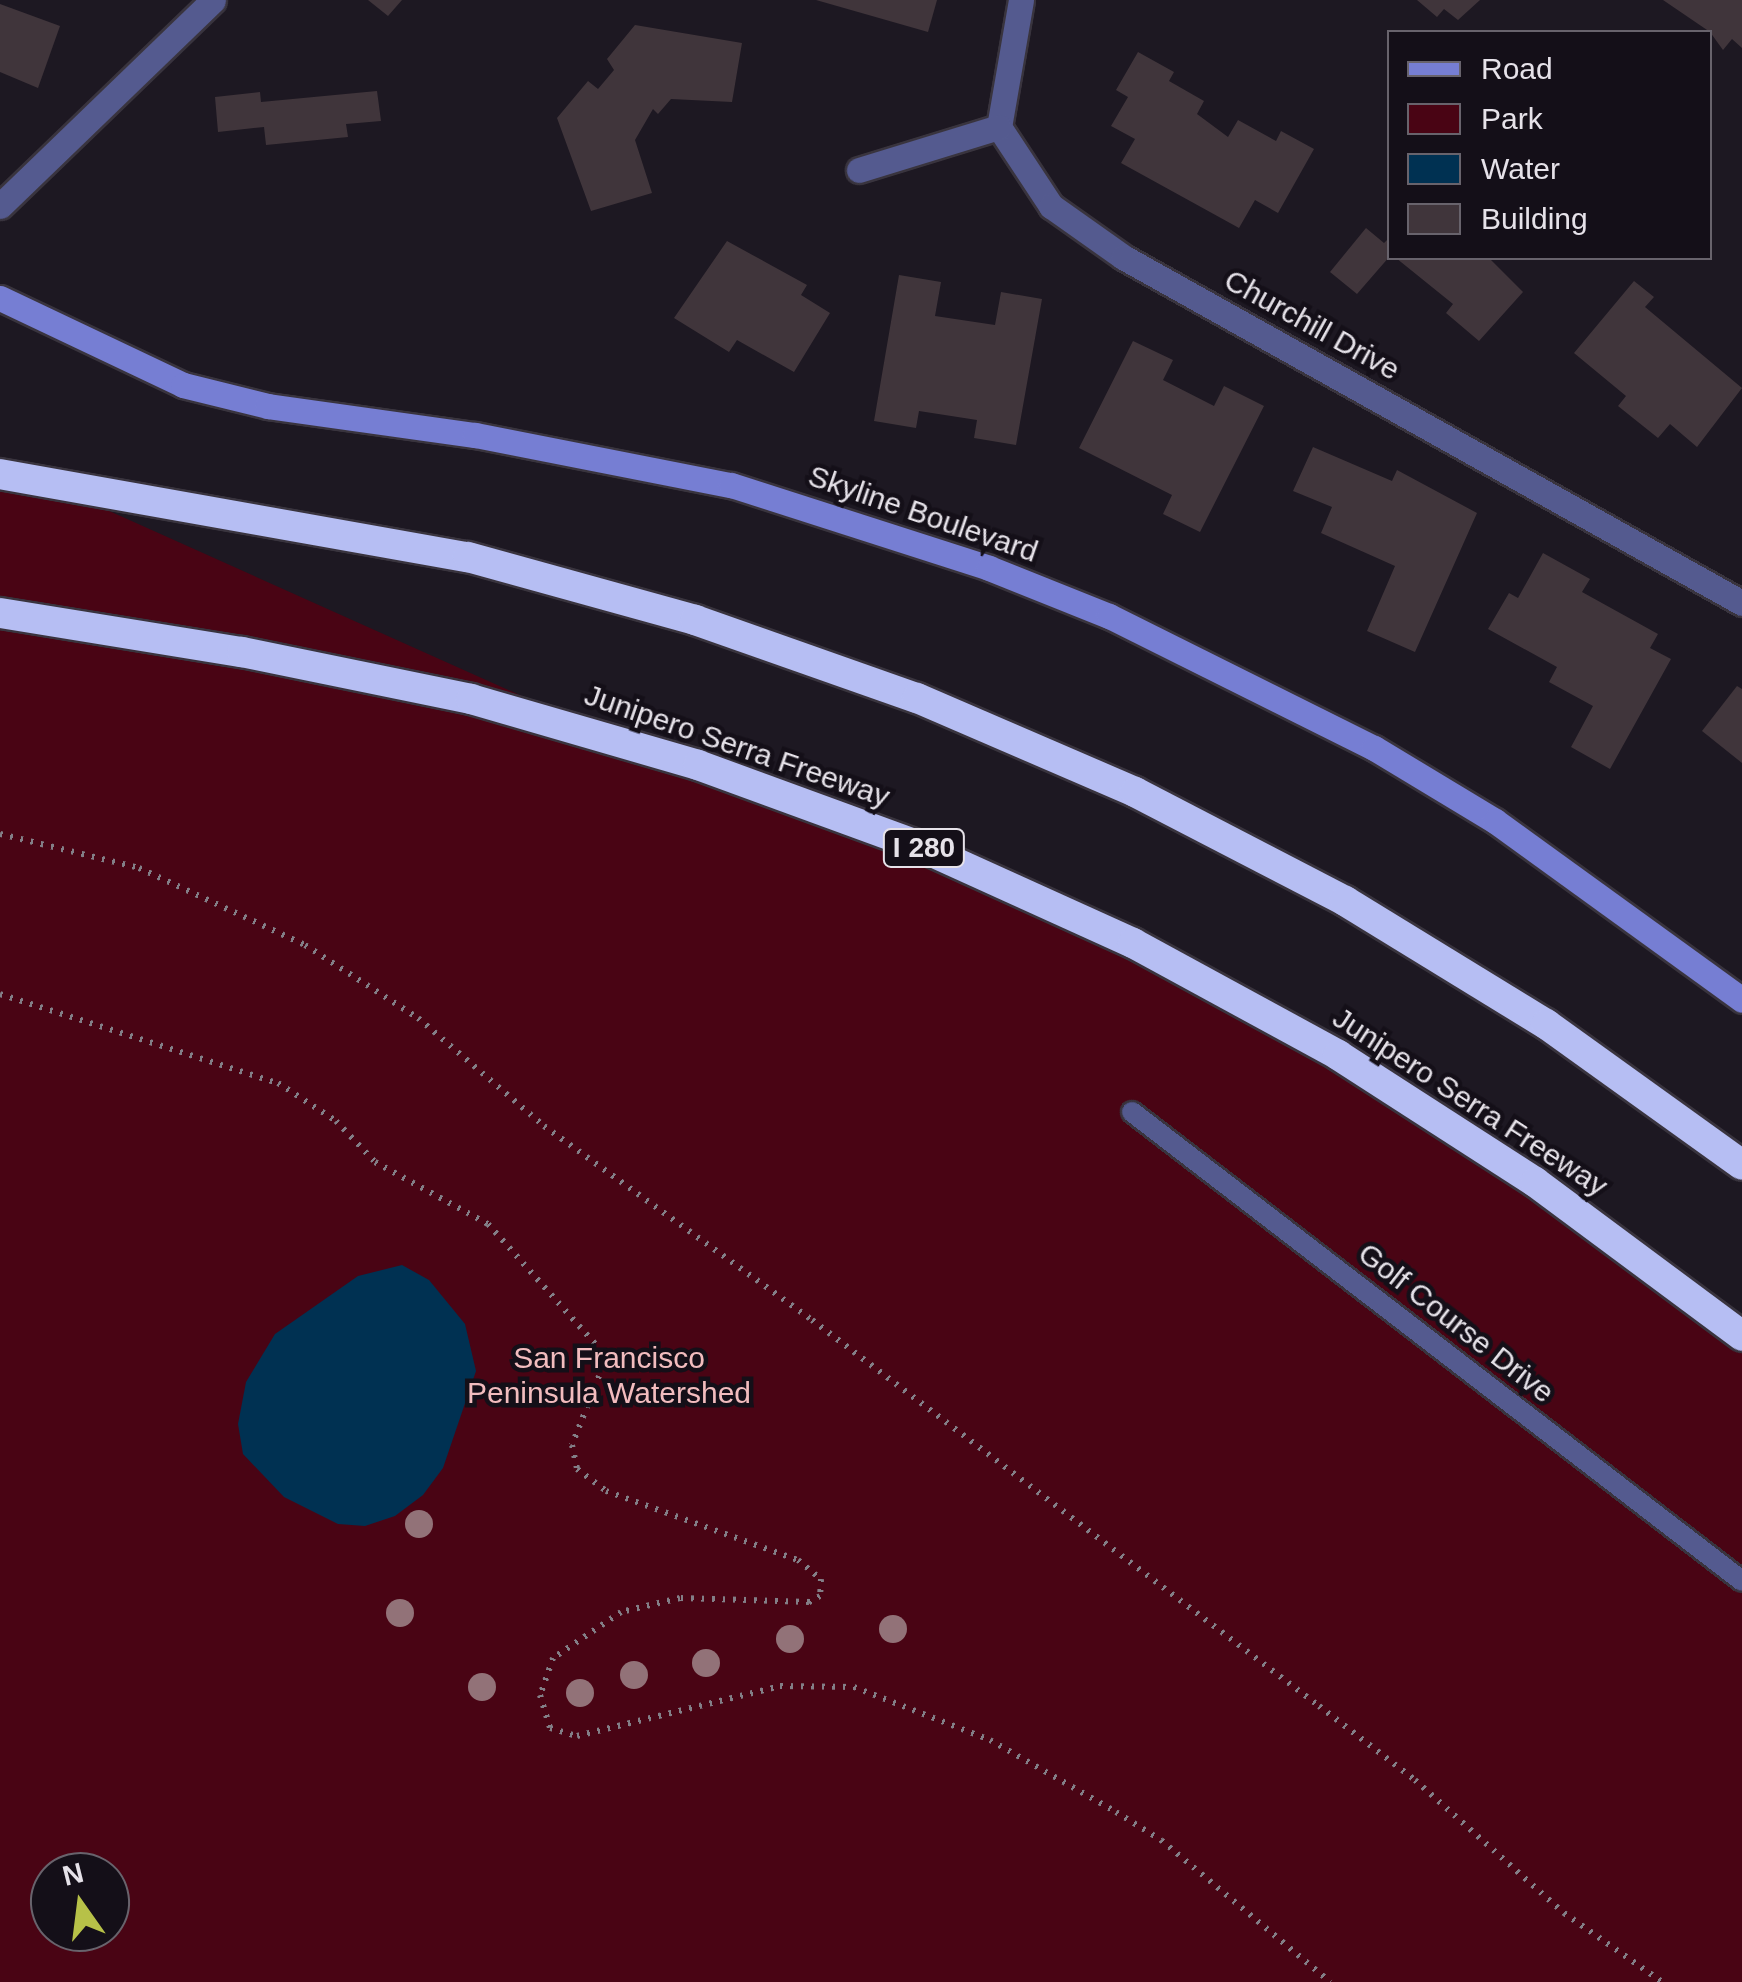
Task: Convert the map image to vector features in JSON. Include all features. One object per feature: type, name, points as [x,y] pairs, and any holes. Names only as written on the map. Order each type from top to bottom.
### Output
[{"type":"highway","points":[[0,474],[468,557],[694,620],[917,698],[1135,792],[1345,901],[1546,1024],[1742,1165]]},
{"type":"highway","name":"Junipero Serra Freeway","points":[[0,613],[299,662],[471,699],[698,764],[919,846],[1133,943],[1338,1055],[1535,1182],[1742,1336]]},
{"type":"main road","name":"Skyline Boulevard","points":[[0,298],[183,386],[268,406],[475,435],[730,485],[939,551],[1109,616],[1374,748],[1496,821],[1742,1000]]},
{"type":"street","points":[[0,206],[213,0]]},
{"type":"street","points":[[858,170],[999,127],[1021,0]]},
{"type":"street","name":"Churchill Drive","points":[[999,127],[1051,206],[1124,257],[1742,603]]},
{"type":"lane","name":"Golf Course Drive","points":[[1132,1112],[1742,1581]]},
{"type":"path","points":[[0,834],[139,868],[334,961],[418,1018],[544,1126],[797,1309],[1415,1780],[1564,1912],[1662,1982]]},
{"type":"path","points":[[0,994],[278,1083],[336,1121],[384,1168],[488,1224],[599,1348],[599,1376],[572,1445],[584,1476],[629,1500],[782,1552],[821,1579],[820,1596],[809,1602],[680,1598],[621,1612],[553,1658],[540,1695],[550,1728],[577,1736],[780,1686],[854,1687],[990,1740],[1116,1812],[1161,1840],[1330,1982]]},
{"type":"green space","name":"San Francisco Peninsula Watershed","points":[[0,462],[622,741],[698,765],[1202,979],[1742,1336],[1742,1982],[0,1982]]},
{"type":"water","points":[[402,1265],[429,1280],[465,1324],[476,1371],[443,1468],[423,1495],[395,1516],[365,1526],[338,1524],[284,1497],[243,1454],[238,1424],[246,1382],[275,1334],[358,1276]]},
{"type":"building","points":[[368,0],[402,0],[388,16]]},
{"type":"building","points":[[816,0],[937,0],[928,32]]},
{"type":"building","points":[[1417,0],[1480,0],[1458,20],[1444,9],[1437,17]]},
{"type":"building","points":[[1663,0],[1742,0],[1742,48],[1732,39],[1723,50],[1712,30]]},
{"type":"building","points":[[0,4],[60,26],[38,88],[0,72]]},
{"type":"building","points":[[635,25],[742,43],[732,102],[671,99],[658,114],[653,109],[635,140],[652,193],[591,211],[557,118],[588,81],[598,89],[614,70],[607,59]]},
{"type":"building","points":[[1138,52],[1174,72],[1169,81],[1204,101],[1197,114],[1228,137],[1238,120],[1276,141],[1281,131],[1314,149],[1278,213],[1255,200],[1239,228],[1121,163],[1135,139],[1111,126],[1128,97],[1116,90]]},
{"type":"building","points":[[377,91],[381,121],[346,124],[348,137],[266,145],[264,127],[218,132],[215,97],[260,92],[261,102]]},
{"type":"building","points":[[1366,228],[1384,243],[1387,240],[1387,259],[1357,294],[1330,272]]},
{"type":"building","points":[[727,241],[807,285],[801,295],[830,313],[794,372],[737,340],[729,352],[674,318]]},
{"type":"building","points":[[1398,260],[1491,260],[1523,292],[1479,341],[1446,313],[1453,304]]},
{"type":"building","points":[[899,275],[941,282],[935,316],[995,325],[1001,292],[1042,299],[1016,445],[974,438],[977,420],[919,411],[916,428],[874,421]]},
{"type":"building","points":[[1634,281],[1654,297],[1645,307],[1742,388],[1697,447],[1670,424],[1658,438],[1618,406],[1626,396],[1574,353]]},
{"type":"building","points":[[1133,341],[1173,360],[1163,380],[1214,406],[1224,386],[1264,406],[1200,532],[1163,514],[1172,495],[1079,448]]},
{"type":"building","points":[[1313,447],[1392,481],[1397,470],[1477,513],[1415,652],[1367,631],[1395,566],[1321,533],[1332,507],[1293,491]]},
{"type":"building","points":[[1543,553],[1590,579],[1582,592],[1658,634],[1650,648],[1671,659],[1610,769],[1571,747],[1593,706],[1549,682],[1557,667],[1488,629],[1509,593],[1518,598]]},
{"type":"building","points":[[1737,686],[1742,689],[1742,763],[1702,731]]}]
